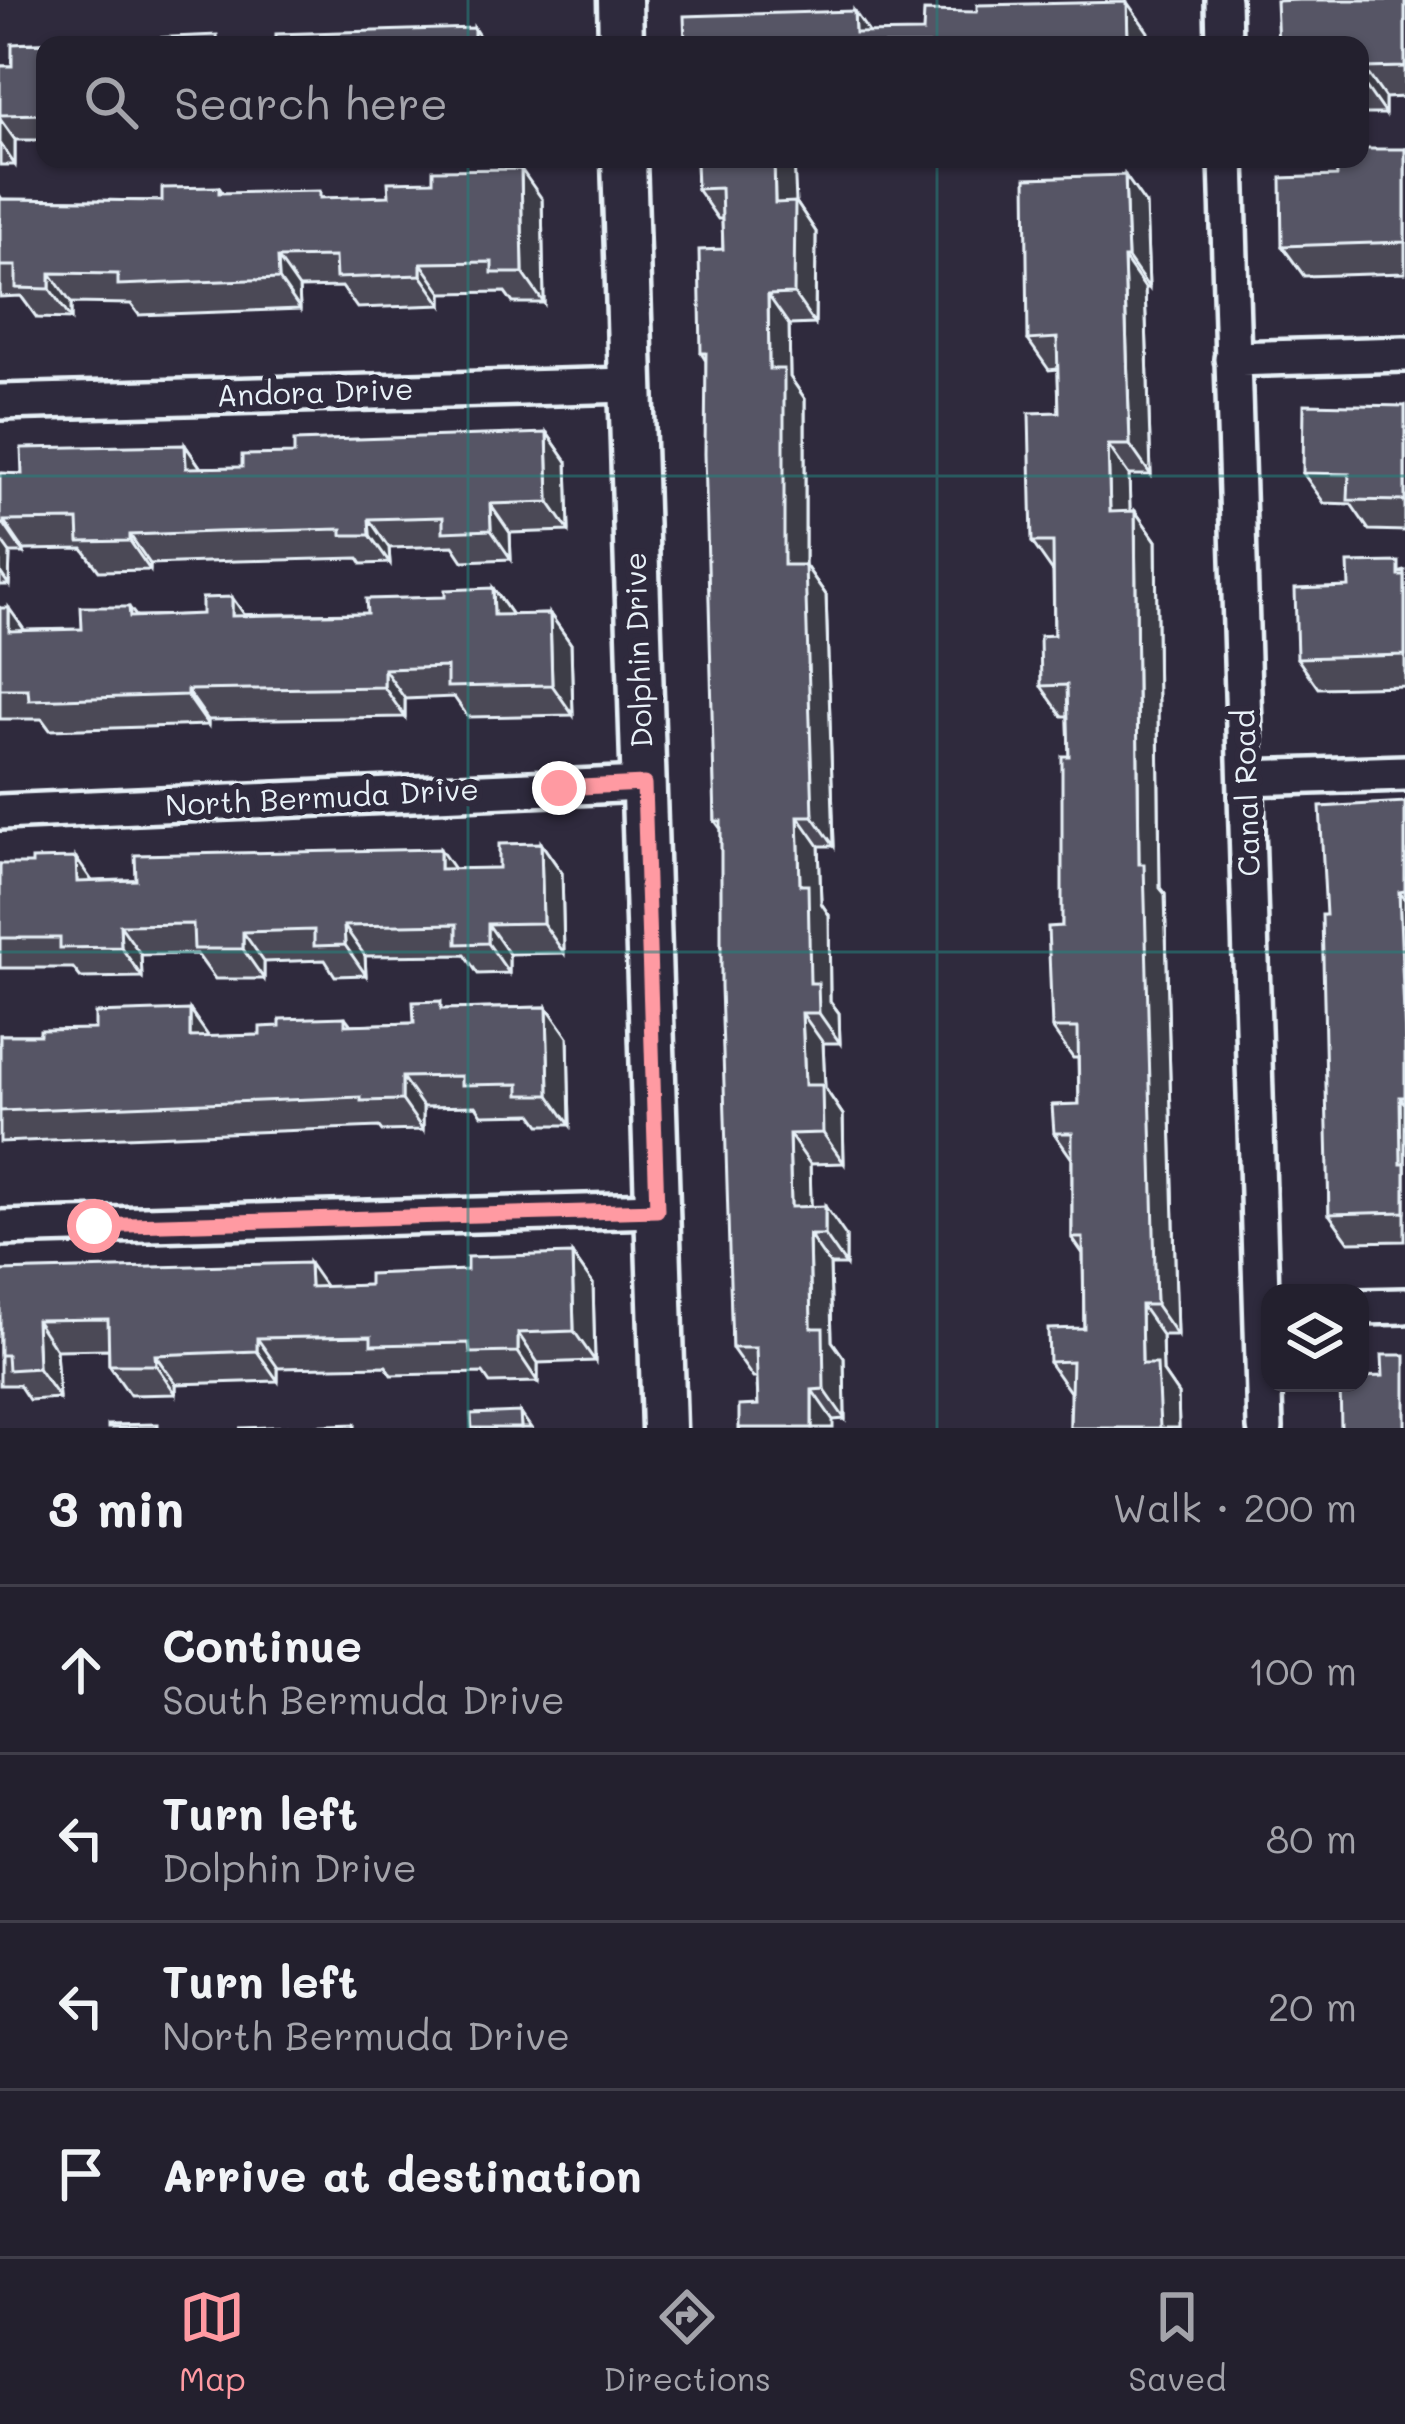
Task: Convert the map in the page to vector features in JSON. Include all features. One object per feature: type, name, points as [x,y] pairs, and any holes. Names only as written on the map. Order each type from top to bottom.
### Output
[{"type":"street","points":[[620,0],[621,36]]},
{"type":"street","points":[[1223,0],[1224,36]]},
{"type":"street","name":"Dolphin Drive","points":[[624,168],[664,1428]]},
{"type":"street","name":"Canal Road","points":[[1227,168],[1265,1284]]},
{"type":"street","points":[[1232,359],[1405,354]]},
{"type":"street","name":"Andora Drive","points":[[0,402],[630,385]]},
{"type":"street","points":[[1247,778],[1405,773]]},
{"type":"street","name":"North Bermuda Drive","points":[[0,812],[644,784]]},
{"type":"street","points":[[0,1228],[657,1210]]},
{"type":"street","points":[[1369,1307],[1405,1306]]},
{"type":"street","name":"Canal Road","points":[[1264,1428],[1265,1392]]},
{"type":"building","points":[[1405,0],[1405,67],[1369,68],[1369,36],[1278,36],[1276,1]]},
{"type":"building","points":[[1127,2],[1128,36],[685,36],[684,16],[854,11],[855,33],[923,32],[924,11],[977,12],[977,5]]},
{"type":"building","points":[[474,28],[474,36],[276,34]]},
{"type":"building","points":[[36,43],[36,114],[0,115],[0,66],[12,66],[12,44]]},
{"type":"building","points":[[1369,149],[1405,149],[1405,242],[1282,246],[1281,178],[1337,176],[1337,168],[1369,168]]},
{"type":"building","points":[[696,168],[774,168],[775,203],[795,202],[794,294],[768,295],[769,369],[784,369],[784,565],[805,565],[813,816],[798,816],[800,885],[808,885],[810,983],[818,983],[819,1013],[802,1013],[805,1085],[822,1085],[823,1133],[789,1134],[791,1207],[825,1206],[825,1235],[809,1235],[811,1328],[823,1328],[824,1389],[812,1390],[812,1428],[739,1428],[739,1406],[758,1405],[756,1348],[732,1348],[721,821],[715,821],[706,353],[701,353],[699,250],[723,249],[721,188],[697,189]]},
{"type":"building","points":[[521,169],[523,273],[492,273],[492,262],[421,263],[421,275],[336,278],[335,257],[278,258],[279,279],[118,285],[118,274],[50,273],[50,289],[16,288],[16,266],[0,266],[0,199],[162,201],[162,188],[219,187],[219,193],[320,191],[320,198],[389,196],[388,182],[433,181],[433,170]]},
{"type":"building","points":[[1125,175],[1130,445],[1108,445],[1110,512],[1135,511],[1139,864],[1144,864],[1156,1305],[1141,1305],[1142,1364],[1157,1364],[1160,1428],[1070,1428],[1072,1361],[1049,1362],[1048,1329],[1084,1328],[1083,1238],[1072,1238],[1072,1133],[1054,1133],[1052,1105],[1079,1104],[1078,1028],[1052,1028],[1048,927],[1062,926],[1067,685],[1041,686],[1040,636],[1054,635],[1053,542],[1032,542],[1029,413],[1059,412],[1057,338],[1028,340],[1026,178]]},
{"type":"building","points":[[1304,404],[1405,406],[1405,501],[1348,500],[1349,474],[1303,473]]},
{"type":"building","points":[[547,433],[549,502],[490,504],[491,530],[443,532],[443,517],[369,519],[370,535],[342,535],[342,529],[216,532],[79,542],[78,520],[0,524],[0,473],[22,474],[21,448],[185,445],[186,468],[242,467],[242,455],[294,454],[294,441]]},
{"type":"building","points":[[1399,562],[1399,576],[1405,576],[1405,655],[1297,658],[1295,589],[1349,587],[1348,563]]},
{"type":"building","points":[[493,588],[494,615],[550,614],[552,685],[447,687],[447,667],[384,669],[384,687],[187,690],[187,695],[29,700],[28,689],[0,689],[0,608],[9,608],[9,631],[82,629],[81,607],[129,607],[130,617],[202,614],[202,598],[232,597],[232,616],[367,613],[366,599],[445,597],[445,590]]},
{"type":"building","points":[[1405,802],[1405,891],[1399,892],[1405,1212],[1329,1214],[1322,915],[1326,915],[1320,807]]},
{"type":"building","points":[[541,843],[543,923],[488,924],[488,943],[457,944],[457,924],[344,926],[345,945],[314,946],[314,930],[243,932],[243,949],[194,949],[193,924],[120,925],[121,947],[60,948],[60,938],[0,938],[0,864],[76,858],[77,882],[136,880],[135,855],[440,849],[440,869],[499,868],[499,844]]},
{"type":"building","points":[[441,1001],[441,1009],[547,1007],[549,1095],[519,1095],[519,1084],[461,1085],[461,1076],[402,1077],[402,1100],[361,1101],[361,1097],[0,1111],[0,1035],[95,1029],[95,1013],[190,1010],[190,1037],[260,1035],[260,1027],[280,1026],[280,1019],[345,1017],[345,1025],[414,1023],[413,1002]]},
{"type":"building","points":[[572,1254],[574,1331],[518,1333],[518,1352],[470,1353],[469,1343],[371,1345],[371,1336],[257,1338],[257,1351],[155,1355],[156,1365],[109,1365],[108,1319],[36,1320],[38,1368],[8,1370],[7,1355],[0,1355],[0,1271],[309,1263],[310,1287],[369,1285],[369,1274],[467,1270],[467,1257]]},
{"type":"building","points":[[1382,1355],[1405,1355],[1405,1428],[1341,1428],[1340,1392],[1369,1392],[1369,1377],[1383,1376]]},
{"type":"building","points":[[520,1412],[521,1428],[472,1428],[471,1414]]},
{"type":"building","points":[[158,1424],[158,1428],[108,1428],[108,1425]]},
{"type":"building","points":[[355,1424],[355,1428],[239,1428]]},
{"type":"route","points":[[94,1226],[657,1210],[644,784],[559,788]]}]
